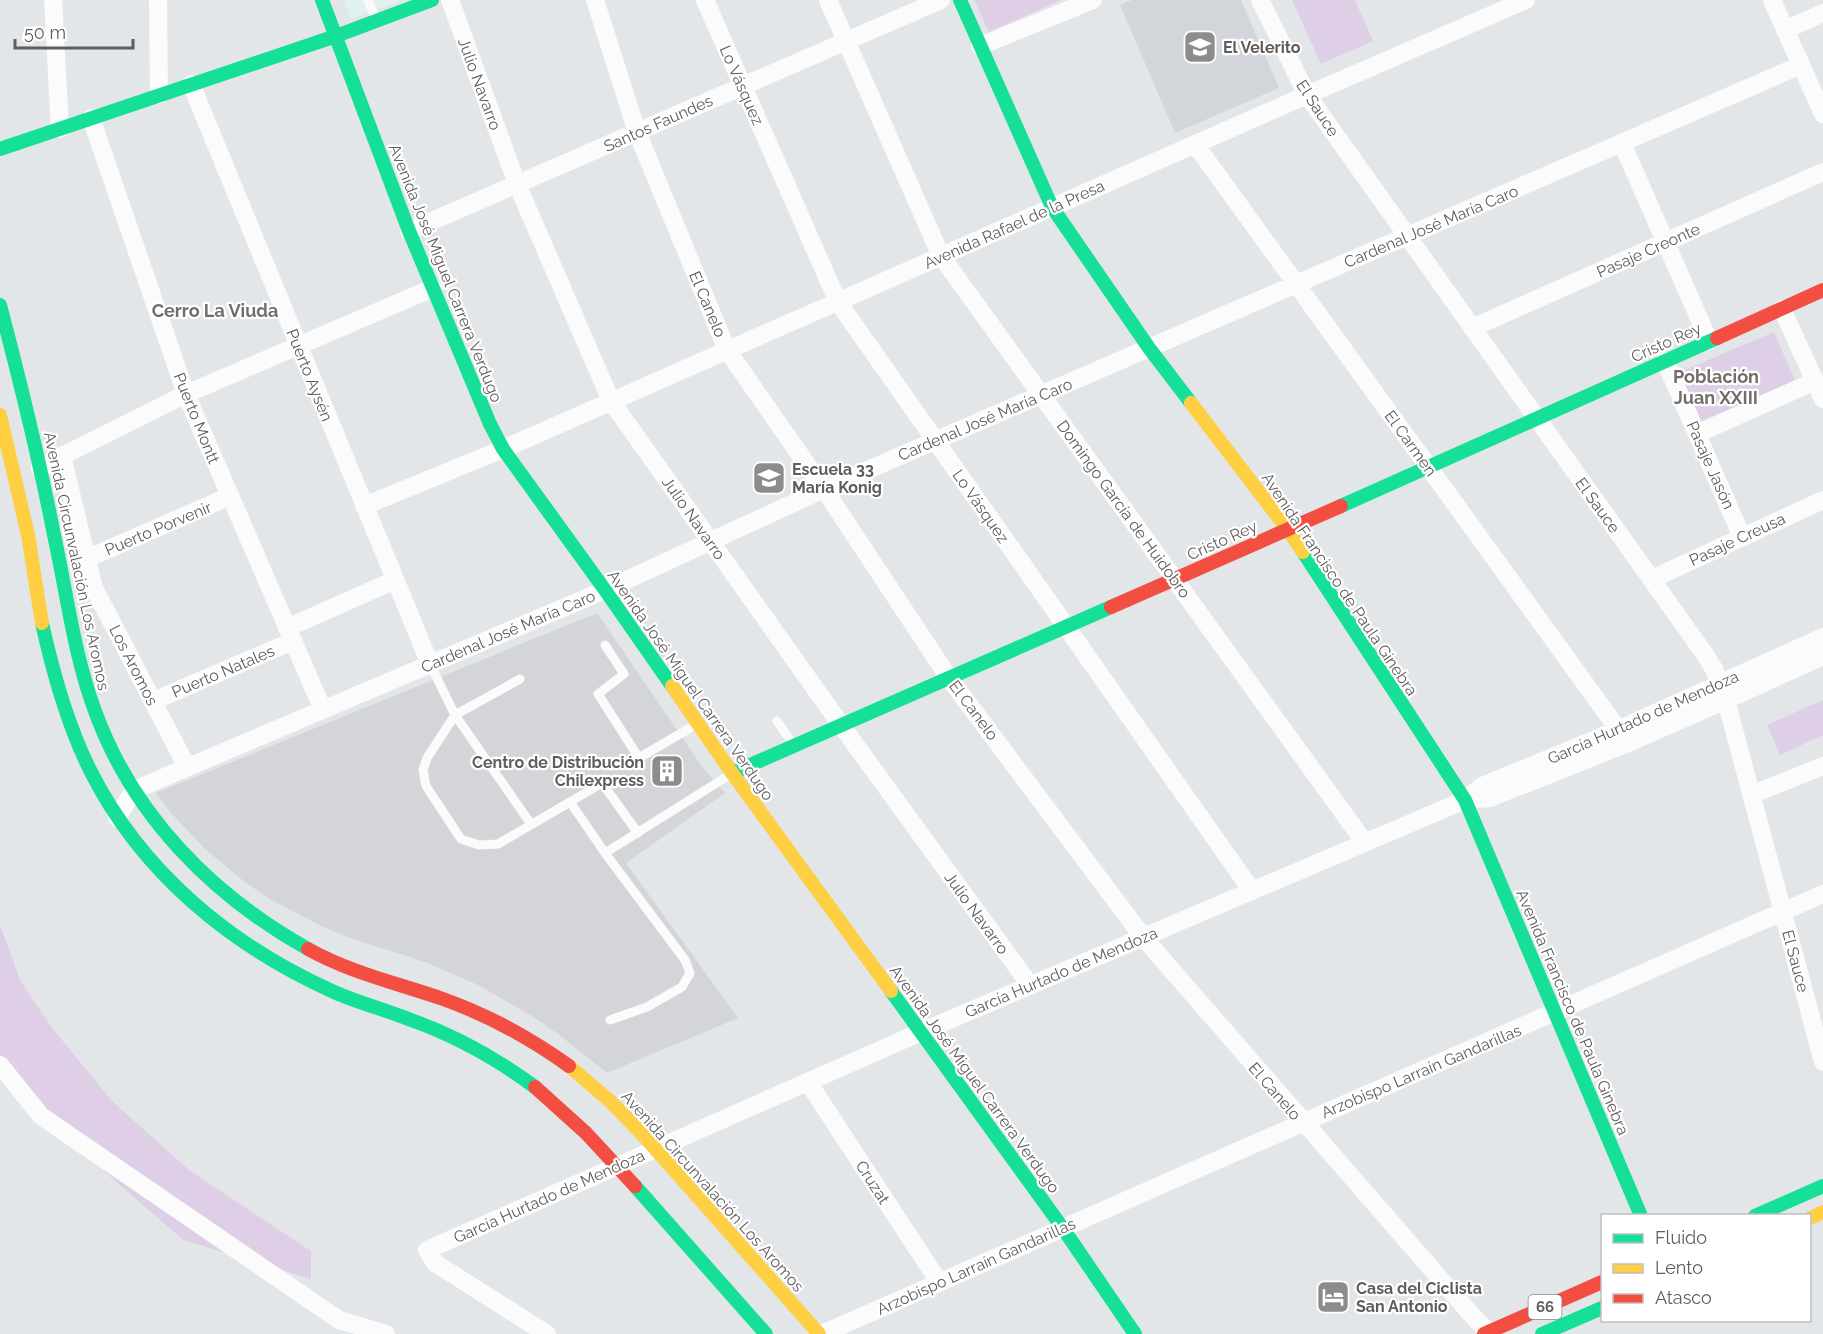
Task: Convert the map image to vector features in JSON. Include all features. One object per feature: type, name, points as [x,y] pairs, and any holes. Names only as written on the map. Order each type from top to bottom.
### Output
[{"type":"main road","name":"Avenida José Miguel Carrera Verdugo","points":[[322,0],[409,231],[502,449],[605,590],[732,773],[1062,1227],[1135,1334]]},
{"type":"main road","name":"Avenida Francisco de Paula Ginebra","points":[[960,0],[1052,207],[1149,348],[1288,530],[1465,800],[1641,1214]]},
{"type":"main road","points":[[0,149],[336,36],[428,1]]},
{"type":"main road","name":"Cristo Rey","points":[[732,773],[1429,468],[1823,290]]},
{"type":"main road","name":"Avenida Circunvalación Los Aromos","points":[[0,305],[40,468],[73,637],[84,681],[106,741],[134,790],[167,836],[186,857],[224,891],[260,919],[309,949],[350,968],[444,999],[498,1023],[524,1037],[572,1069],[632,1122],[820,1334]]},
{"type":"main road","points":[[0,415],[31,553],[42,622],[64,707],[87,764],[117,818],[153,865],[200,909],[252,948],[318,984],[443,1033],[519,1075],[565,1111],[600,1145],[766,1334]]},
{"type":"main road","points":[[1757,1214],[1823,1186]]},
{"type":"main road","name":"66","points":[[1488,1333],[1601,1282]]},
{"type":"main road","name":"66","points":[[1542,1334],[1601,1308]]},
{"type":"street","points":[[53,0],[60,129]]},
{"type":"street","points":[[158,0],[159,95]]},
{"type":"street","name":"Julio Navarro","points":[[450,0],[517,184],[611,401],[841,725],[1030,985]]},
{"type":"street","name":"El Canelo","points":[[595,0],[636,132],[727,350],[824,489],[950,678],[1143,937],[1488,1333]]},
{"type":"street","name":"Lo Vásquez","points":[[705,0],[838,302],[1252,891]]},
{"type":"street","name":"Domingo García de Huidobro","points":[[828,0],[941,256],[1365,843]]},
{"type":"street","name":"Santos Faundes","points":[[409,231],[941,0]]},
{"type":"street","points":[[980,46],[1093,0]]},
{"type":"street","name":"El Sauce","points":[[1260,0],[1307,95],[1706,656],[1726,700],[1823,1062]]},
{"type":"street","name":"Avenida Rafael de la Presa","points":[[502,449],[1526,0]]},
{"type":"street","points":[[1772,0],[1823,114]]},
{"type":"street","points":[[1785,30],[1823,13]]},
{"type":"street","name":"Cardenal José María Caro","points":[[134,790],[605,590],[824,489],[1801,65]]},
{"type":"street","name":"Puerto Aysén","points":[[191,84],[430,664]]},
{"type":"street","name":"Puerto Montt","points":[[91,118],[186,394],[323,710]]},
{"type":"street","points":[[1622,143],[1709,341]]},
{"type":"street","name":"El Carmen","points":[[1195,144],[1623,737]]},
{"type":"street","name":"Pasaje Creonte","points":[[1472,328],[1823,172]]},
{"type":"street","points":[[40,468],[186,394],[433,288]]},
{"type":"street","points":[[1782,309],[1823,399]]},
{"type":"street","name":"Pasaje Jasón","points":[[1665,361],[1742,537]]},
{"type":"street","points":[[1697,434],[1815,381]]},
{"type":"street","points":[[364,506],[502,449]]},
{"type":"street","name":"Los Aromos","points":[[62,456],[94,588],[187,767]]},
{"type":"street","name":"Puerto Porvenir","points":[[86,559],[230,496]]},
{"type":"street","name":"Pasaje Creusa","points":[[1652,579],[1823,500]]},
{"type":"street","name":"Puerto Natales","points":[[153,701],[395,580]]},
{"type":"street","name":"García Hurtado de Mendoza","points":[[547,1334],[435,1263],[427,1250],[921,1032],[1465,800],[1490,798],[1623,737],[1720,683],[1823,637]]},
{"type":"street","name":"García Hurtado de Mendoza","points":[[1623,737],[1726,700],[1823,656]]},
{"type":"street","points":[[1751,795],[1823,766]]},
{"type":"street","points":[[117,818],[134,790]]},
{"type":"street","name":"Arzobispo Larraín Gandarillas","points":[[820,1334],[1823,894]]},
{"type":"street","points":[[0,1065],[41,1116],[339,1320],[386,1334]]},
{"type":"street","name":"Cruzat","points":[[808,1082],[939,1282]]},
{"type":"lane","points":[[368,0],[376,21]]},
{"type":"lane","points":[[605,645],[624,674],[598,694],[639,758],[697,723]]},
{"type":"lane","points":[[430,664],[455,715],[531,824]]},
{"type":"lane","points":[[520,679],[455,715],[427,758],[423,770],[426,786],[461,838],[479,845],[498,844],[602,783],[638,833]]},
{"type":"lane","points":[[777,721],[794,746]]},
{"type":"lane","points":[[605,853],[732,773]]},
{"type":"lane","points":[[570,802],[605,853],[686,960],[690,973],[682,987],[647,1007],[610,1020]]},
{"type":"shaded area","points":[[344,0],[401,0],[351,19]]},
{"type":"shaded area","points":[[974,0],[1061,0],[989,32]]},
{"type":"shaded area","name":"El Velerito","points":[[1132,0],[1241,0],[1279,88],[1175,133],[1120,5]]},
{"type":"shaded area","points":[[1292,0],[1355,0],[1373,41],[1321,64]]},
{"type":"shaded area","points":[[1774,332],[1795,381],[1701,421],[1680,372]]},
{"type":"shaded area","points":[[597,613],[703,768],[725,793],[626,863],[738,1018],[607,1073],[532,1016],[478,985],[425,962],[347,937],[270,899],[246,883],[205,849],[171,813],[156,793]]},
{"type":"shaded area","points":[[1823,700],[1823,735],[1780,755],[1767,725]]},
{"type":"shaded area","points":[[0,925],[21,982],[53,1029],[112,1101],[189,1170],[311,1251],[311,1279],[183,1240],[65,1137],[0,1061]]},
{"type":"railway","points":[[0,907],[37,973],[80,1034],[129,1091],[184,1143],[223,1174],[318,1238],[483,1334]]},
{"type":"traffic: fast","points":[[322,0],[409,231],[490,424],[503,449],[672,686]]},
{"type":"traffic: fast","points":[[0,149],[336,36],[432,0]]},
{"type":"traffic: fast","points":[[960,0],[1052,207],[1149,348],[1191,403]]},
{"type":"traffic: fast","points":[[0,305],[36,448],[82,668],[95,711],[111,749],[131,785],[180,850],[240,904],[273,928],[308,949]]},
{"type":"traffic: fast","points":[[1341,506],[1717,338]]},
{"type":"traffic: fast","points":[[1303,552],[1465,800],[1640,1214]]},
{"type":"traffic: fast","points":[[732,773],[1111,607]]},
{"type":"traffic: fast","points":[[42,623],[74,735],[90,770],[111,807],[135,841],[162,873],[192,902],[260,952],[296,973],[343,996],[402,1016],[460,1041],[506,1067],[535,1087]]},
{"type":"traffic: fast","points":[[891,991],[1062,1227],[1135,1334]]},
{"type":"traffic: fast","points":[[635,1186],[766,1334]]},
{"type":"traffic: fast","points":[[1760,1214],[1823,1186]]},
{"type":"traffic: fast","points":[[1542,1334],[1601,1308]]},
{"type":"traffic: slow","points":[[1191,403],[1303,552]]},
{"type":"traffic: slow","points":[[0,415],[28,535],[42,623]]},
{"type":"traffic: slow","points":[[672,686],[732,773],[891,991]]},
{"type":"traffic: slow","points":[[569,1066],[610,1101],[644,1136],[819,1334]]},
{"type":"traffic: slow","points":[[1811,1218],[1823,1212]]},
{"type":"traffic: jam","points":[[1717,338],[1823,290]]},
{"type":"traffic: jam","points":[[1111,607],[1341,506]]},
{"type":"traffic: jam","points":[[308,949],[357,971],[476,1012],[524,1037],[569,1066]]},
{"type":"traffic: jam","points":[[535,1087],[586,1133],[635,1186]]},
{"type":"traffic: jam","points":[[1484,1334],[1601,1282]]},
{"type":"place","name":"El Velerito","points":[[1200,47]]},
{"type":"place","name":"Escuela 33 María Konig","points":[[769,478]]},
{"type":"place","name":"Centro de Distribución Chilexpress","points":[[667,771]]},
{"type":"place","name":"Casa del Ciclista San Antonio","points":[[1333,1297]]},
{"type":"district","name":"Cerro La Viuda","points":[[215,311]]},
{"type":"district","name":"Población Juan XXIII","points":[[1716,388]]}]
